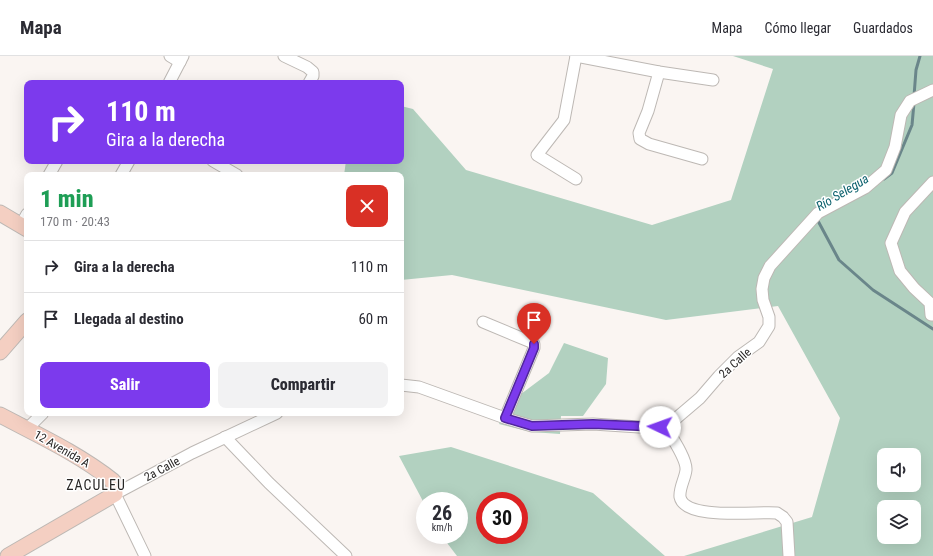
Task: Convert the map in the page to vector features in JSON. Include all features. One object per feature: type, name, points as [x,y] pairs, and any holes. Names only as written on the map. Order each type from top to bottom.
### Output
[{"type":"street","points":[[170,56],[182,59],[171,80]]},
{"type":"street","points":[[284,56],[314,72],[311,80]]},
{"type":"street","points":[[576,179],[537,155],[564,120],[576,56],[659,72],[712,80]]},
{"type":"street","points":[[659,72],[648,111],[639,133],[640,139],[649,144],[702,159]]},
{"type":"street","name":"2a Calle","points":[[665,426],[700,398],[719,376],[738,358],[759,342],[769,326],[769,317],[763,300],[762,289],[764,278],[770,266],[818,213],[865,188],[886,170],[895,147],[901,115],[914,99],[933,90]]},
{"type":"street","points":[[218,164],[232,172]]},
{"type":"street","points":[[933,182],[905,212],[891,243],[900,271],[914,288],[930,303],[933,315]]},
{"type":"street","points":[[0,213],[24,223]]},
{"type":"street","points":[[483,322],[534,344],[534,348],[505,418]]},
{"type":"street","points":[[0,352],[24,324]]},
{"type":"street","points":[[404,385],[419,387],[505,418],[532,426],[593,424],[654,428],[665,426],[684,460],[686,469],[680,497],[684,503],[691,509],[719,514],[777,513],[787,522],[789,556]]},
{"type":"street","name":"12 Avenida A","points":[[0,415],[59,446],[113,481],[115,494],[145,556]]},
{"type":"street","points":[[27,429],[40,416]]},
{"type":"street","name":"2a Calle","points":[[8,556],[115,494],[192,453],[270,416]]},
{"type":"street","points":[[225,437],[269,483],[346,556]]},
{"type":"green space","points":[[733,56],[933,56],[933,556],[684,556],[812,517],[840,418],[778,306],[666,320],[452,275],[404,280],[404,172],[344,172],[346,164],[404,164],[404,107],[413,109],[466,170],[652,225],[731,200],[773,69]]},
{"type":"green space","points":[[564,343],[608,358],[606,384],[583,416],[561,416],[560,434],[531,432],[499,424],[509,403],[549,373]]},
{"type":"green space","points":[[451,447],[593,493],[665,556],[457,556],[448,544],[468,544],[468,492],[418,492],[399,456]]},
{"type":"waterway","name":"Río Selegua","points":[[914,96],[916,70],[920,56]]},
{"type":"waterway","name":"Río Selegua","points":[[884,179],[892,173],[912,125],[914,103]]},
{"type":"waterway","name":"Río Selegua","points":[[817,219],[839,260],[873,290],[933,329]]},
{"type":"district","name":"ZACULEU","points":[[96,485]]},
{"type":"route","points":[[534,344],[534,348],[505,418],[532,426],[593,424],[654,428],[660,427]]}]
